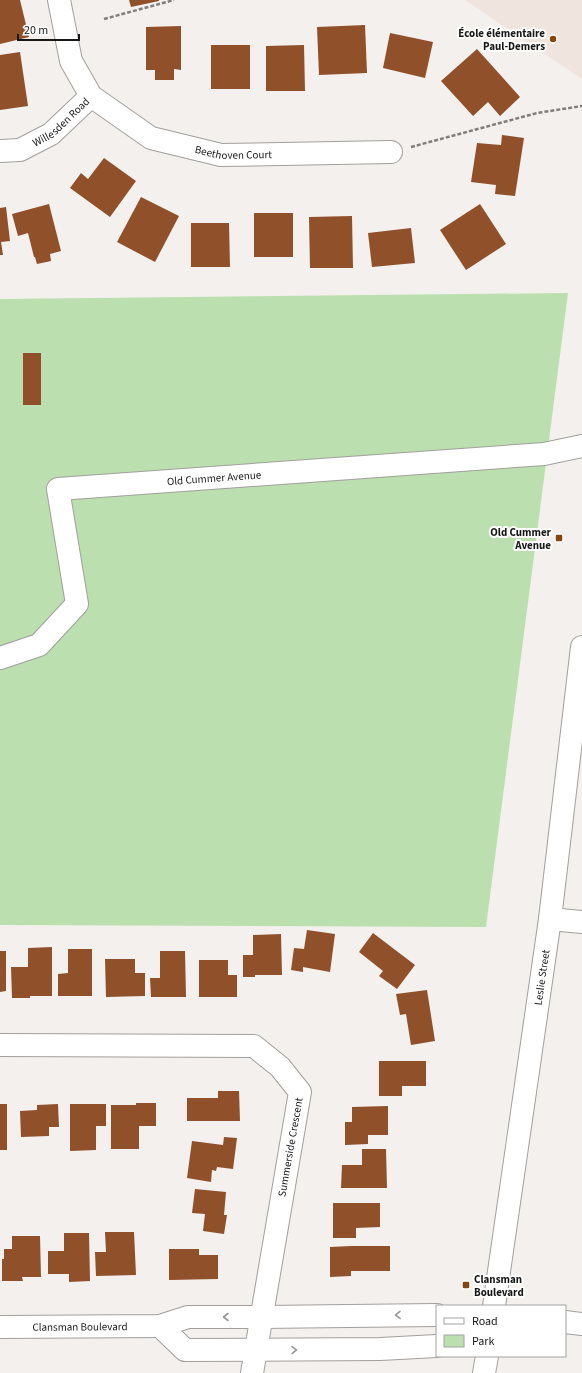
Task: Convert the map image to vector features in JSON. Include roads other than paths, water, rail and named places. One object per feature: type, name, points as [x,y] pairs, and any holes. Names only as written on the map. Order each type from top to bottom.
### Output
[{"type":"street","name":"Willesden Road","points":[[0,151],[20,150],[51,134],[91,96],[71,61],[59,0]]},
{"type":"street","name":"Beethoven Court","points":[[91,96],[151,138],[221,154],[391,152]]},
{"type":"street","name":"Old Cummer Avenue","points":[[0,658],[39,645],[77,604],[58,489],[544,454],[582,446]]},
{"type":"street","name":"Leslie Street","points":[[494,1305],[550,919],[579,694],[582,647]]},
{"type":"street","points":[[550,919],[582,922]]},
{"type":"street","name":"Summerside Crescent","points":[[0,1044],[254,1046],[280,1067],[300,1092],[252,1373]]},
{"type":"street","name":"Clansman Boulevard","points":[[0,1327],[160,1326],[188,1317],[436,1314]]},
{"type":"street","points":[[566,1322],[582,1324]]},
{"type":"street","points":[[160,1326],[185,1350],[380,1350],[436,1346]]},
{"type":"street","points":[[484,1373],[487,1357]]},
{"type":"place","name":"École élémentaire Paul-Demers","points":[[553,39]]},
{"type":"place","name":"Old Cummer Avenue","points":[[559,538]]},
{"type":"place","name":"Clansman Boulevard","points":[[466,1285]]}]
